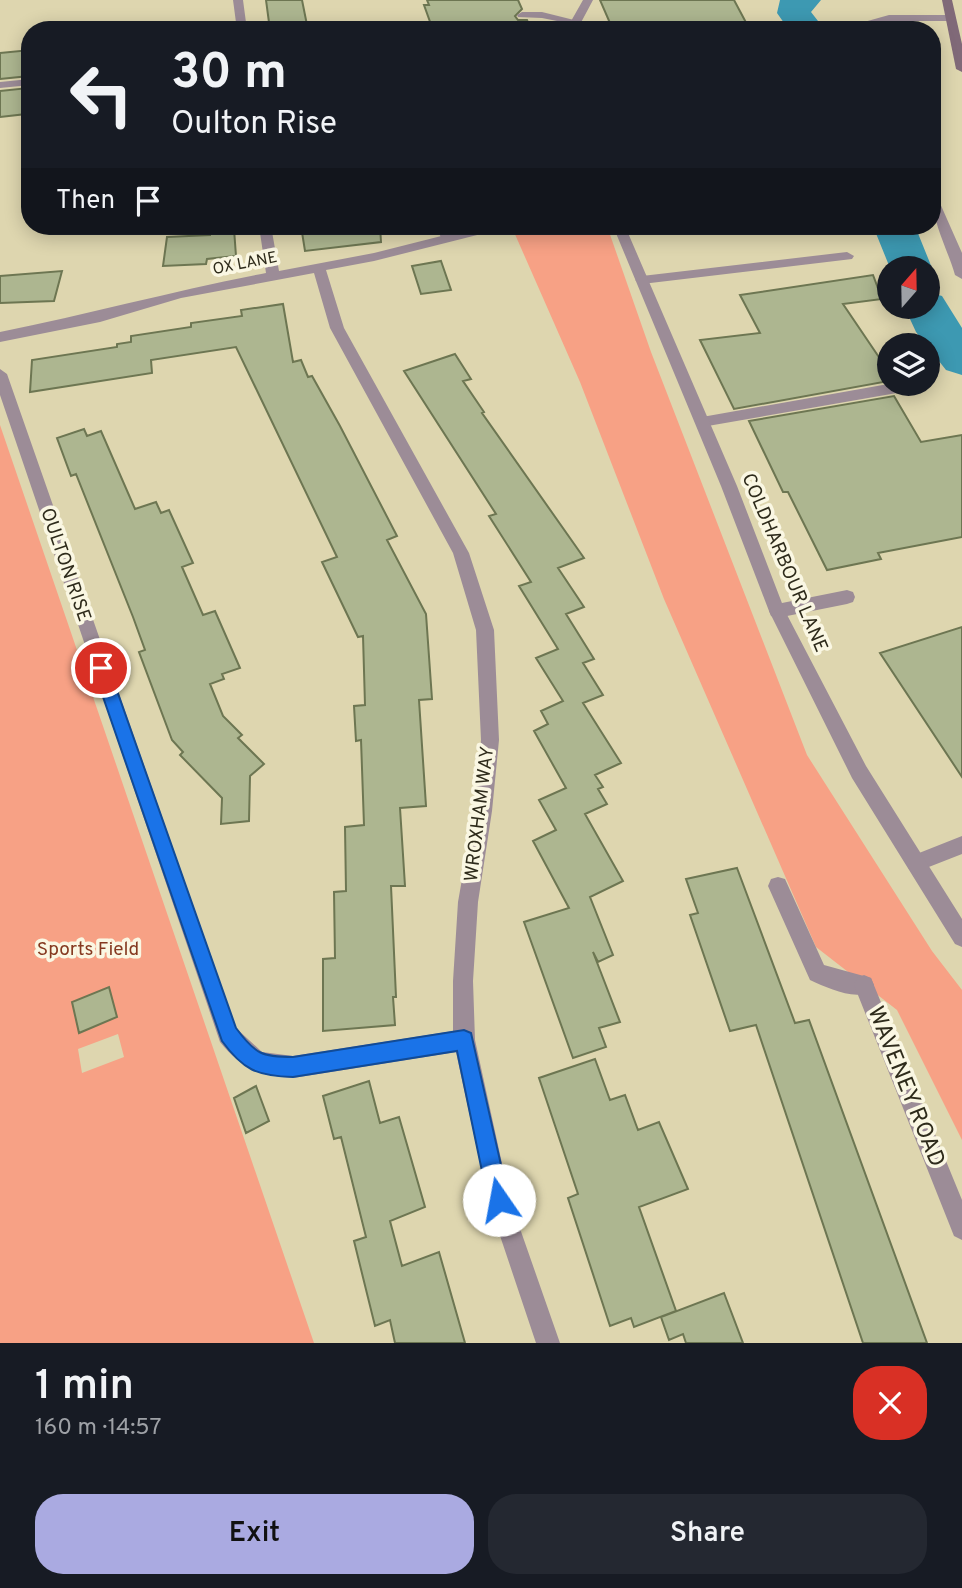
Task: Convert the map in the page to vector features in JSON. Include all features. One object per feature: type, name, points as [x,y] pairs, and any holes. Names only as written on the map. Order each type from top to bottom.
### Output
[{"type":"main road","points":[[947,0],[962,69]]},
{"type":"street","points":[[237,0],[240,21]]},
{"type":"street","points":[[577,21],[588,0]]},
{"type":"street","points":[[872,21],[881,13],[950,18]]},
{"type":"street","points":[[523,15],[542,15],[559,21]]},
{"type":"street","points":[[0,85],[21,83]]},
{"type":"street","points":[[941,219],[962,275]]},
{"type":"street","points":[[266,235],[273,275]]},
{"type":"street","name":"OX LANE","points":[[0,340],[180,295],[319,268],[439,235]]},
{"type":"street","name":"COLDHARBOUR LANE","points":[[623,235],[702,422],[777,611],[859,772],[962,937]]},
{"type":"street","points":[[642,280],[847,256]]},
{"type":"street","name":"WROXHAM WAY","points":[[319,268],[337,328],[435,500],[461,553],[485,631],[489,740],[483,811],[468,902],[463,981],[464,1040],[499,1200],[548,1343]]},
{"type":"street","name":"OULTON RISE","points":[[0,374],[228,1034],[244,1055],[257,1063],[274,1067],[293,1067],[464,1040]]},
{"type":"street","points":[[702,422],[877,391]]},
{"type":"street","points":[[777,611],[847,597]]},
{"type":"street","points":[[916,863],[962,845]]},
{"type":"street","name":"WAVENEY ROAD","points":[[778,886],[817,973],[849,984],[864,985],[962,1228]]},
{"type":"green space","points":[[515,235],[610,235],[651,352],[807,755],[932,951],[962,990],[962,1140],[897,1010],[816,947],[664,599],[580,382]]},
{"type":"green space","name":"Sports Field","points":[[0,425],[314,1343],[0,1343]],"holes":[[[118,1034],[124,1057],[82,1073],[78,1049]]]},
{"type":"building","points":[[266,0],[302,0],[306,21],[269,21]]},
{"type":"building","points":[[427,0],[518,0],[522,9],[515,16],[518,20],[527,21],[430,21],[424,5],[429,5]]},
{"type":"building","points":[[600,0],[734,0],[745,21],[609,21]]},
{"type":"building","points":[[21,51],[21,77],[0,79],[0,53]]},
{"type":"building","points":[[21,89],[21,115],[0,117],[0,91]]},
{"type":"building","points":[[234,235],[236,256],[207,259],[206,264],[163,266],[167,237]]},
{"type":"building","points":[[302,235],[381,235],[381,242],[305,251]]},
{"type":"building","points":[[441,261],[451,290],[421,294],[412,266]]},
{"type":"building","points":[[62,271],[54,301],[0,303],[0,276]]},
{"type":"building","points":[[873,275],[877,286],[877,300],[843,304],[877,354],[877,383],[734,409],[700,340],[760,333],[740,295]]},
{"type":"building","points":[[283,304],[293,362],[301,360],[308,377],[312,376],[340,426],[397,536],[387,540],[426,614],[432,699],[419,700],[426,806],[400,808],[405,886],[391,886],[395,1025],[323,1031],[323,959],[335,958],[334,892],[346,891],[345,827],[364,825],[361,740],[356,741],[354,706],[365,705],[363,636],[358,637],[322,562],[337,557],[236,347],[151,360],[152,373],[30,392],[32,360],[117,347],[117,344],[131,342],[131,336],[191,327],[191,323],[242,316],[241,310]]},
{"type":"building","points":[[455,354],[471,379],[463,381],[484,412],[482,413],[584,558],[558,568],[584,607],[566,614],[594,659],[583,663],[603,695],[583,703],[621,763],[595,775],[603,787],[598,789],[607,804],[585,814],[623,881],[590,897],[613,955],[598,962],[593,952],[620,1022],[599,1028],[606,1047],[573,1058],[524,922],[569,908],[533,841],[556,830],[539,800],[566,788],[534,731],[548,724],[541,711],[563,701],[536,658],[558,649],[519,586],[531,582],[489,516],[496,514],[404,371]]},
{"type":"building","points":[[894,396],[921,442],[962,435],[962,537],[878,553],[881,559],[827,570],[788,492],[783,492],[749,421]]},
{"type":"building","points":[[84,429],[87,436],[101,431],[135,509],[156,502],[161,513],[169,510],[193,563],[182,567],[203,615],[215,611],[240,668],[222,674],[224,679],[210,684],[223,716],[242,735],[238,738],[264,764],[250,776],[249,821],[221,824],[222,798],[180,755],[183,752],[172,740],[139,652],[145,650],[133,617],[76,474],[71,476],[57,438]]},
{"type":"building","points":[[962,627],[962,777],[880,653]]},
{"type":"building","points":[[737,868],[795,1023],[809,1020],[927,1343],[863,1343],[756,1025],[730,1031],[690,915],[698,913],[686,879]]},
{"type":"building","points":[[109,987],[117,1017],[79,1033],[72,1002]]},
{"type":"building","points":[[595,1059],[610,1100],[625,1095],[638,1130],[659,1122],[688,1189],[639,1207],[676,1311],[634,1327],[631,1318],[610,1326],[568,1198],[578,1194],[539,1078]]},
{"type":"building","points":[[369,1081],[380,1123],[399,1117],[425,1207],[390,1221],[402,1266],[439,1252],[465,1343],[395,1343],[390,1320],[375,1326],[354,1241],[366,1237],[341,1137],[334,1139],[323,1096]]},
{"type":"building","points":[[256,1086],[269,1121],[246,1133],[234,1098]]},
{"type":"building","points":[[724,1293],[743,1343],[686,1343],[683,1334],[669,1340],[661,1317]]},
{"type":"waterway","points":[[801,21],[794,13],[794,5],[804,0]]},
{"type":"waterway","points":[[898,235],[906,256]]},
{"type":"waterway","points":[[931,319],[962,359]]},
{"type":"route","points":[[101,668],[228,1034],[244,1055],[257,1063],[274,1067],[293,1067],[464,1040],[499,1200]]}]
